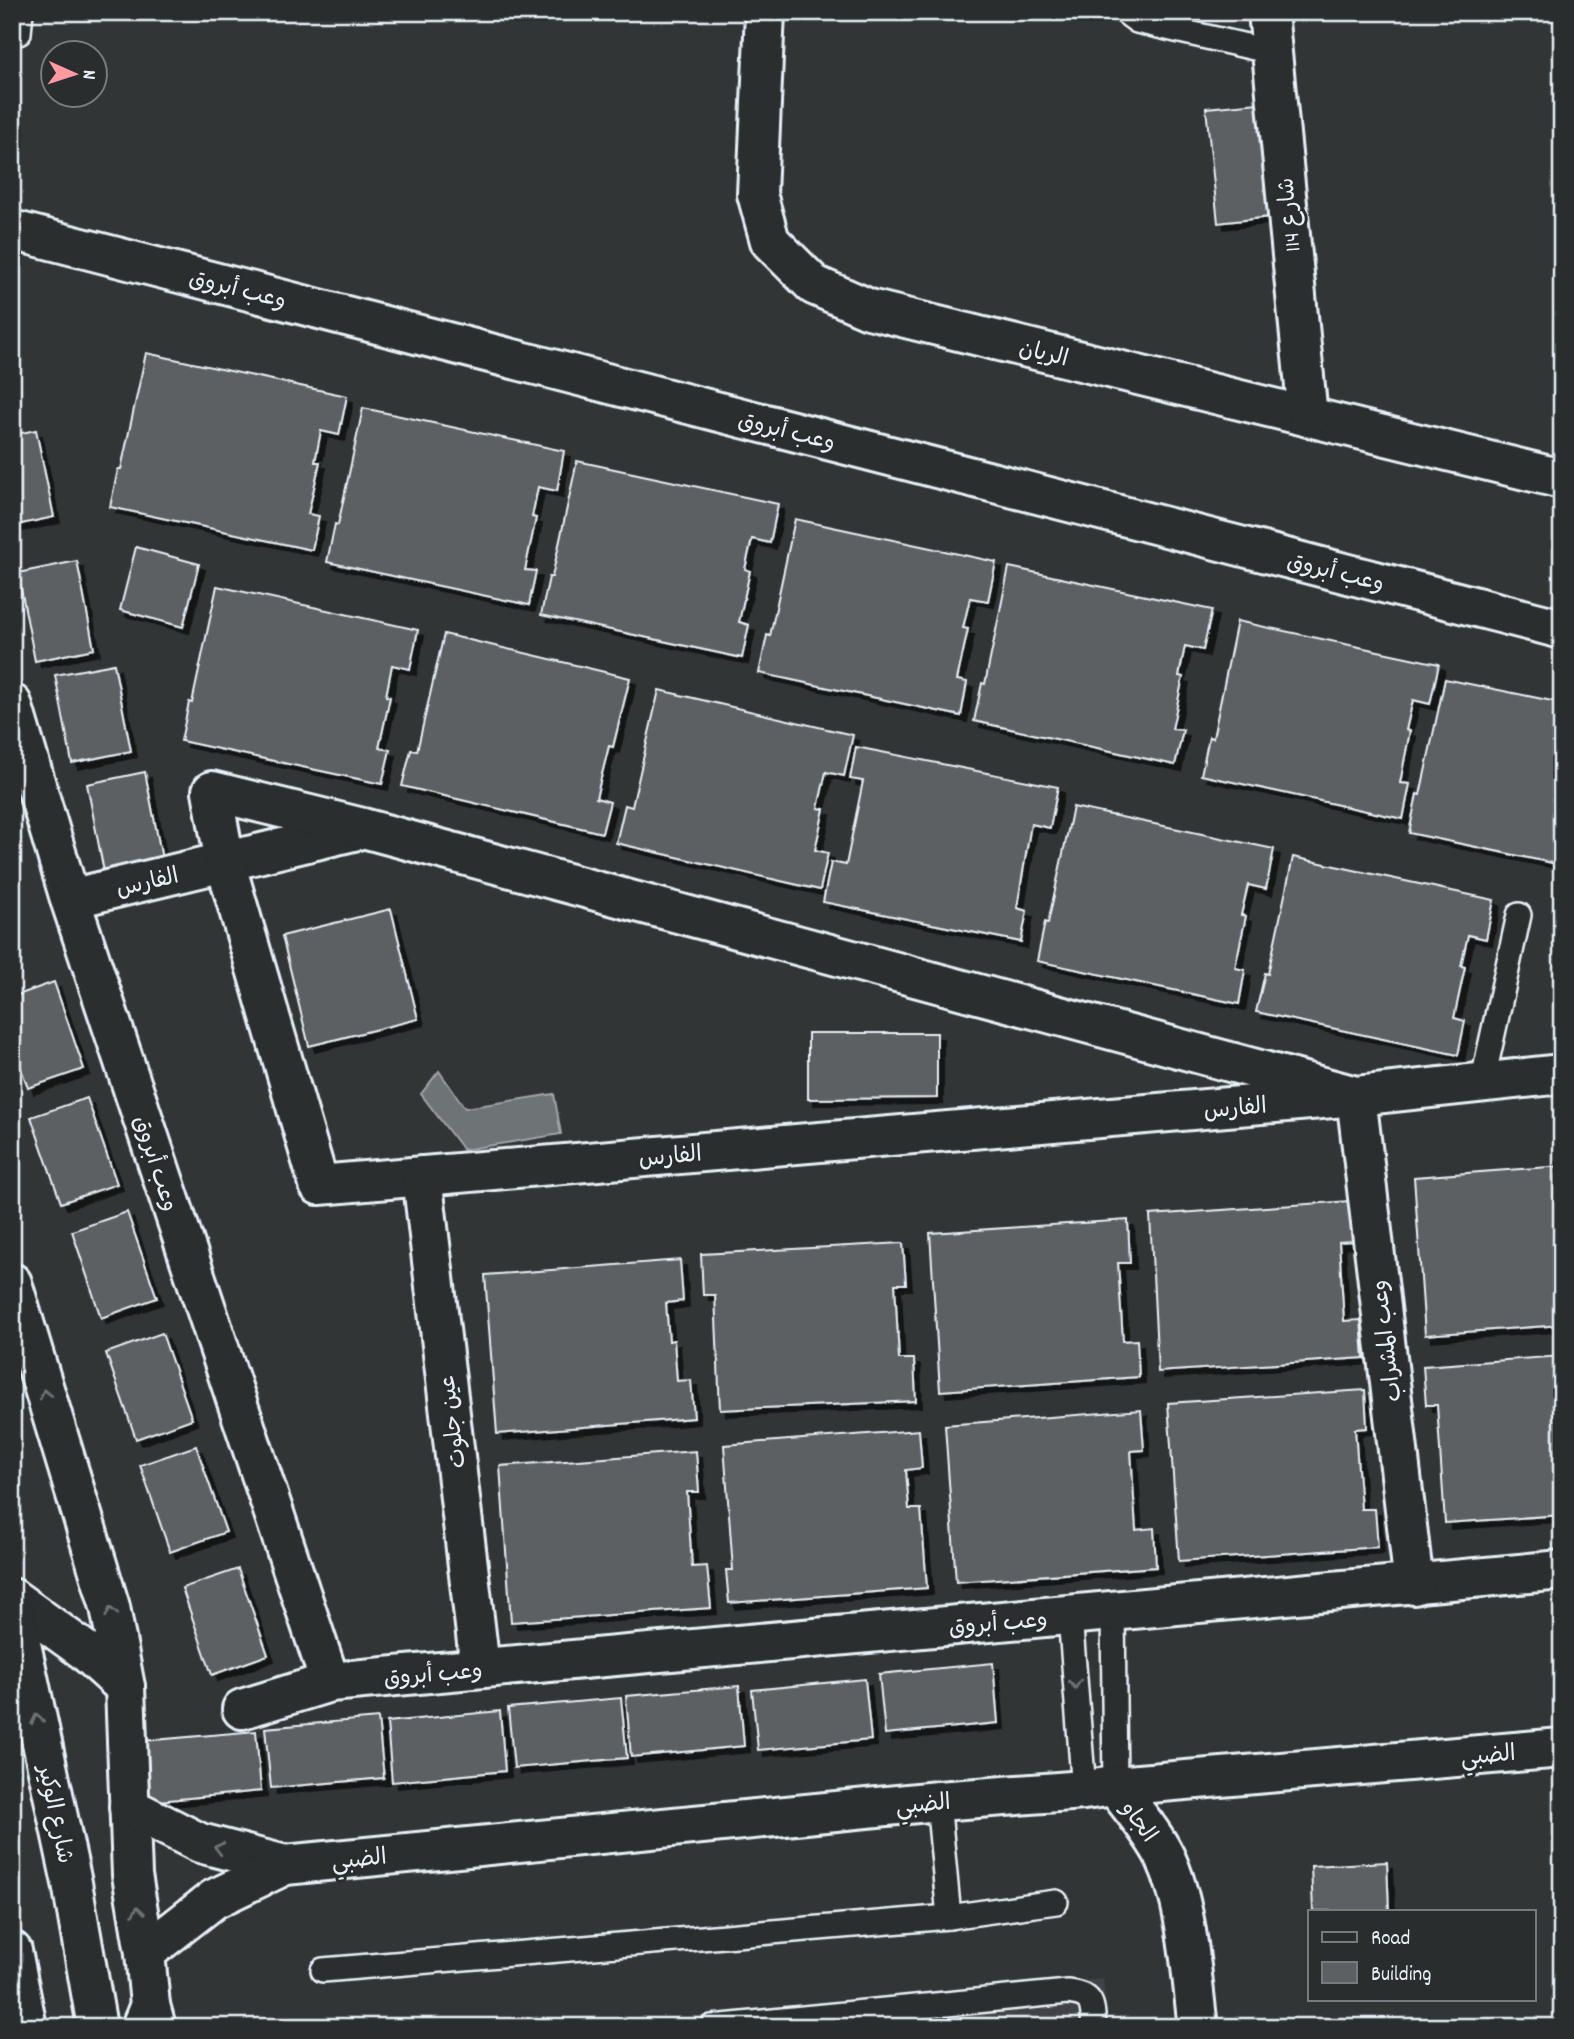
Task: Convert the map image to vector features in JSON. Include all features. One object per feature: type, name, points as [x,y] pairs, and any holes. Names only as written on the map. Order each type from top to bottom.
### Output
[{"type":"street","name":"الريان","points":[[765,12],[757,194],[770,242],[814,285],[869,309],[1562,479]]},
{"type":"street","name":"شارع 114","points":[[1268,12],[1308,417]]},
{"type":"street","name":"وعب أبروق","points":[[12,230],[1562,629]]},
{"type":"street","name":"وعب أبروق","points":[[12,704],[70,899],[330,1682],[1562,1570]]},
{"type":"street","name":"الفارس","points":[[1356,1096],[363,828],[212,791],[225,862],[319,1185],[1356,1096],[1562,1074]]},
{"type":"street","name":"الفارس","points":[[70,899],[363,828]]},
{"type":"street","name":"وعب المشراب","points":[[1356,1096],[1414,1585]]},
{"type":"street","name":"عين جلوت","points":[[422,1176],[480,1668]]},
{"type":"street","points":[[12,1283],[110,1606],[125,1688],[132,1875],[145,1953],[149,2019]]},
{"type":"street","points":[[12,1600],[84,1650],[125,1688]]},
{"type":"street","name":"شارع الوكير","points":[[12,1600],[72,1883],[97,2027]]},
{"type":"street","points":[[242,1709],[330,1682]]},
{"type":"street","name":"الضبي","points":[[145,1953],[214,1899],[285,1866],[938,1801],[1562,1748]]},
{"type":"street","name":"الجاو","points":[[1099,1788],[1151,1833],[1176,1884],[1198,2027]]},
{"type":"street","name":"الضبي","points":[[129,1807],[200,1843],[285,1866]]},
{"type":"street","points":[[12,1951],[27,2027]]},
{"type":"lane","points":[[1125,12],[1137,21],[1272,52]]},
{"type":"lane","points":[[1482,1084],[1519,915]]},
{"type":"lane","name":"الجاو","points":[[1099,1788],[1113,1611]]},
{"type":"lane","points":[[1070,1616],[1099,1788]]},
{"type":"lane","points":[[938,1801],[949,1917]]},
{"type":"lane","points":[[323,1970],[949,1917],[1056,1902]]},
{"type":"lane","points":[[712,2027],[1069,1992],[1083,1994],[1092,2004],[1094,2027]]},
{"type":"shaded area","points":[[439,1071],[465,1108],[554,1094],[561,1134],[463,1150],[421,1094]]},
{"type":"shaded area","points":[[1103,1979],[1108,2027],[568,2027]]},
{"type":"building","points":[[1258,103],[1270,217],[1218,223],[1206,108]]},
{"type":"building","points":[[146,353],[347,396],[339,435],[321,431],[315,462],[320,462],[308,514],[319,516],[312,550],[110,507]]},
{"type":"building","points":[[363,408],[564,451],[557,491],[538,487],[532,517],[536,518],[525,570],[536,571],[529,605],[327,562],[335,524],[338,525]]},
{"type":"building","points":[[36,430],[54,517],[12,526],[12,435]]},
{"type":"building","points":[[577,461],[778,504],[770,543],[752,539],[745,569],[750,571],[739,622],[749,625],[742,658],[541,615]]},
{"type":"building","points":[[795,519],[996,562],[988,601],[970,598],[963,628],[968,629],[957,680],[967,682],[961,716],[759,673],[767,635],[770,636]]},
{"type":"building","points":[[136,547],[199,564],[183,627],[120,610]]},
{"type":"building","points":[[77,561],[94,649],[35,661],[18,573]]},
{"type":"building","points":[[1009,567],[1212,610],[1203,650],[1185,646],[1179,676],[1183,677],[1172,729],[1183,730],[1175,765],[974,721],[982,683],[985,684]]},
{"type":"building","points":[[217,586],[418,630],[410,669],[392,665],[386,696],[390,697],[379,748],[390,750],[382,784],[181,741],[189,702],[192,703]]},
{"type":"building","points":[[1237,621],[1439,664],[1430,704],[1413,700],[1406,730],[1410,731],[1400,783],[1410,784],[1403,819],[1201,775],[1209,737],[1213,738]]},
{"type":"building","points":[[444,634],[630,678],[613,747],[609,746],[596,798],[610,802],[602,833],[402,786],[411,750],[417,751]]},
{"type":"building","points":[[114,664],[131,751],[72,763],[55,675]]},
{"type":"building","points":[[1445,679],[1562,703],[1562,865],[1409,833]]},
{"type":"building","points":[[659,690],[853,735],[844,776],[826,772],[818,808],[824,809],[815,850],[828,853],[820,890],[616,843],[625,805],[632,807]]},
{"type":"building","points":[[856,747],[1058,787],[1050,828],[1031,824],[1017,908],[1027,911],[1021,942],[823,902],[831,862],[846,865],[863,781],[850,779]]},
{"type":"building","points":[[145,772],[162,859],[104,872],[87,784]]},
{"type":"building","points":[[1073,807],[1274,849],[1266,889],[1248,885],[1241,915],[1246,916],[1235,968],[1245,970],[1239,1004],[1037,961]]},
{"type":"building","points":[[1293,857],[1494,900],[1486,939],[1468,935],[1461,966],[1465,967],[1454,1018],[1465,1021],[1458,1055],[1256,1012],[1265,973],[1268,974]]},
{"type":"building","points":[[391,909],[418,1019],[309,1046],[282,936]]},
{"type":"building","points":[[54,982],[84,1069],[28,1088],[12,1043],[12,997]]},
{"type":"building","points":[[808,1033],[937,1033],[937,1098],[808,1099]]},
{"type":"building","points":[[87,1098],[117,1184],[61,1203],[31,1117]]},
{"type":"building","points":[[1562,1166],[1562,1325],[1425,1335],[1414,1177]]},
{"type":"building","points":[[1350,1201],[1353,1241],[1339,1242],[1344,1321],[1361,1320],[1364,1358],[1158,1372],[1150,1215]]},
{"type":"building","points":[[127,1212],[157,1298],[101,1318],[72,1231]]},
{"type":"building","points":[[1128,1220],[1130,1263],[1118,1263],[1123,1341],[1137,1340],[1139,1377],[940,1391],[930,1233]]},
{"type":"building","points":[[903,1243],[906,1284],[895,1284],[899,1359],[914,1359],[916,1401],[720,1410],[715,1295],[703,1295],[701,1254]]},
{"type":"building","points":[[680,1260],[683,1301],[666,1303],[669,1341],[674,1340],[677,1381],[691,1380],[694,1418],[497,1434],[485,1275]]},
{"type":"building","points":[[162,1333],[192,1419],[136,1439],[106,1353]]},
{"type":"building","points":[[1562,1356],[1562,1515],[1445,1523],[1437,1405],[1426,1405],[1423,1366]]},
{"type":"building","points":[[1365,1390],[1367,1428],[1355,1429],[1361,1509],[1375,1509],[1378,1547],[1179,1561],[1168,1403]]},
{"type":"building","points":[[1141,1410],[1144,1450],[1131,1451],[1136,1530],[1154,1528],[1156,1567],[956,1582],[945,1425]]},
{"type":"building","points":[[919,1430],[922,1468],[906,1470],[909,1509],[921,1509],[927,1588],[729,1603],[726,1570],[733,1570],[724,1445]]},
{"type":"building","points":[[196,1446],[226,1532],[170,1552],[140,1465]]},
{"type":"building","points":[[696,1451],[699,1492],[687,1492],[692,1567],[707,1566],[711,1608],[511,1622],[500,1466]]},
{"type":"building","points":[[238,1569],[268,1655],[212,1675],[182,1588]]},
{"type":"building","points":[[993,1663],[998,1723],[885,1734],[879,1674]]},
{"type":"building","points":[[865,1679],[871,1740],[758,1750],[752,1690]]},
{"type":"building","points":[[739,1686],[744,1746],[631,1757],[626,1696]]},
{"type":"building","points":[[621,1698],[627,1758],[514,1768],[508,1708]]},
{"type":"building","points":[[500,1711],[505,1771],[392,1782],[387,1722]]},
{"type":"building","points":[[378,1718],[384,1778],[271,1788],[265,1728]]},
{"type":"building","points":[[256,1731],[261,1791],[148,1802],[143,1741]]},
{"type":"building","points":[[1387,1862],[1389,1910],[1313,1910],[1311,1866]]}]
